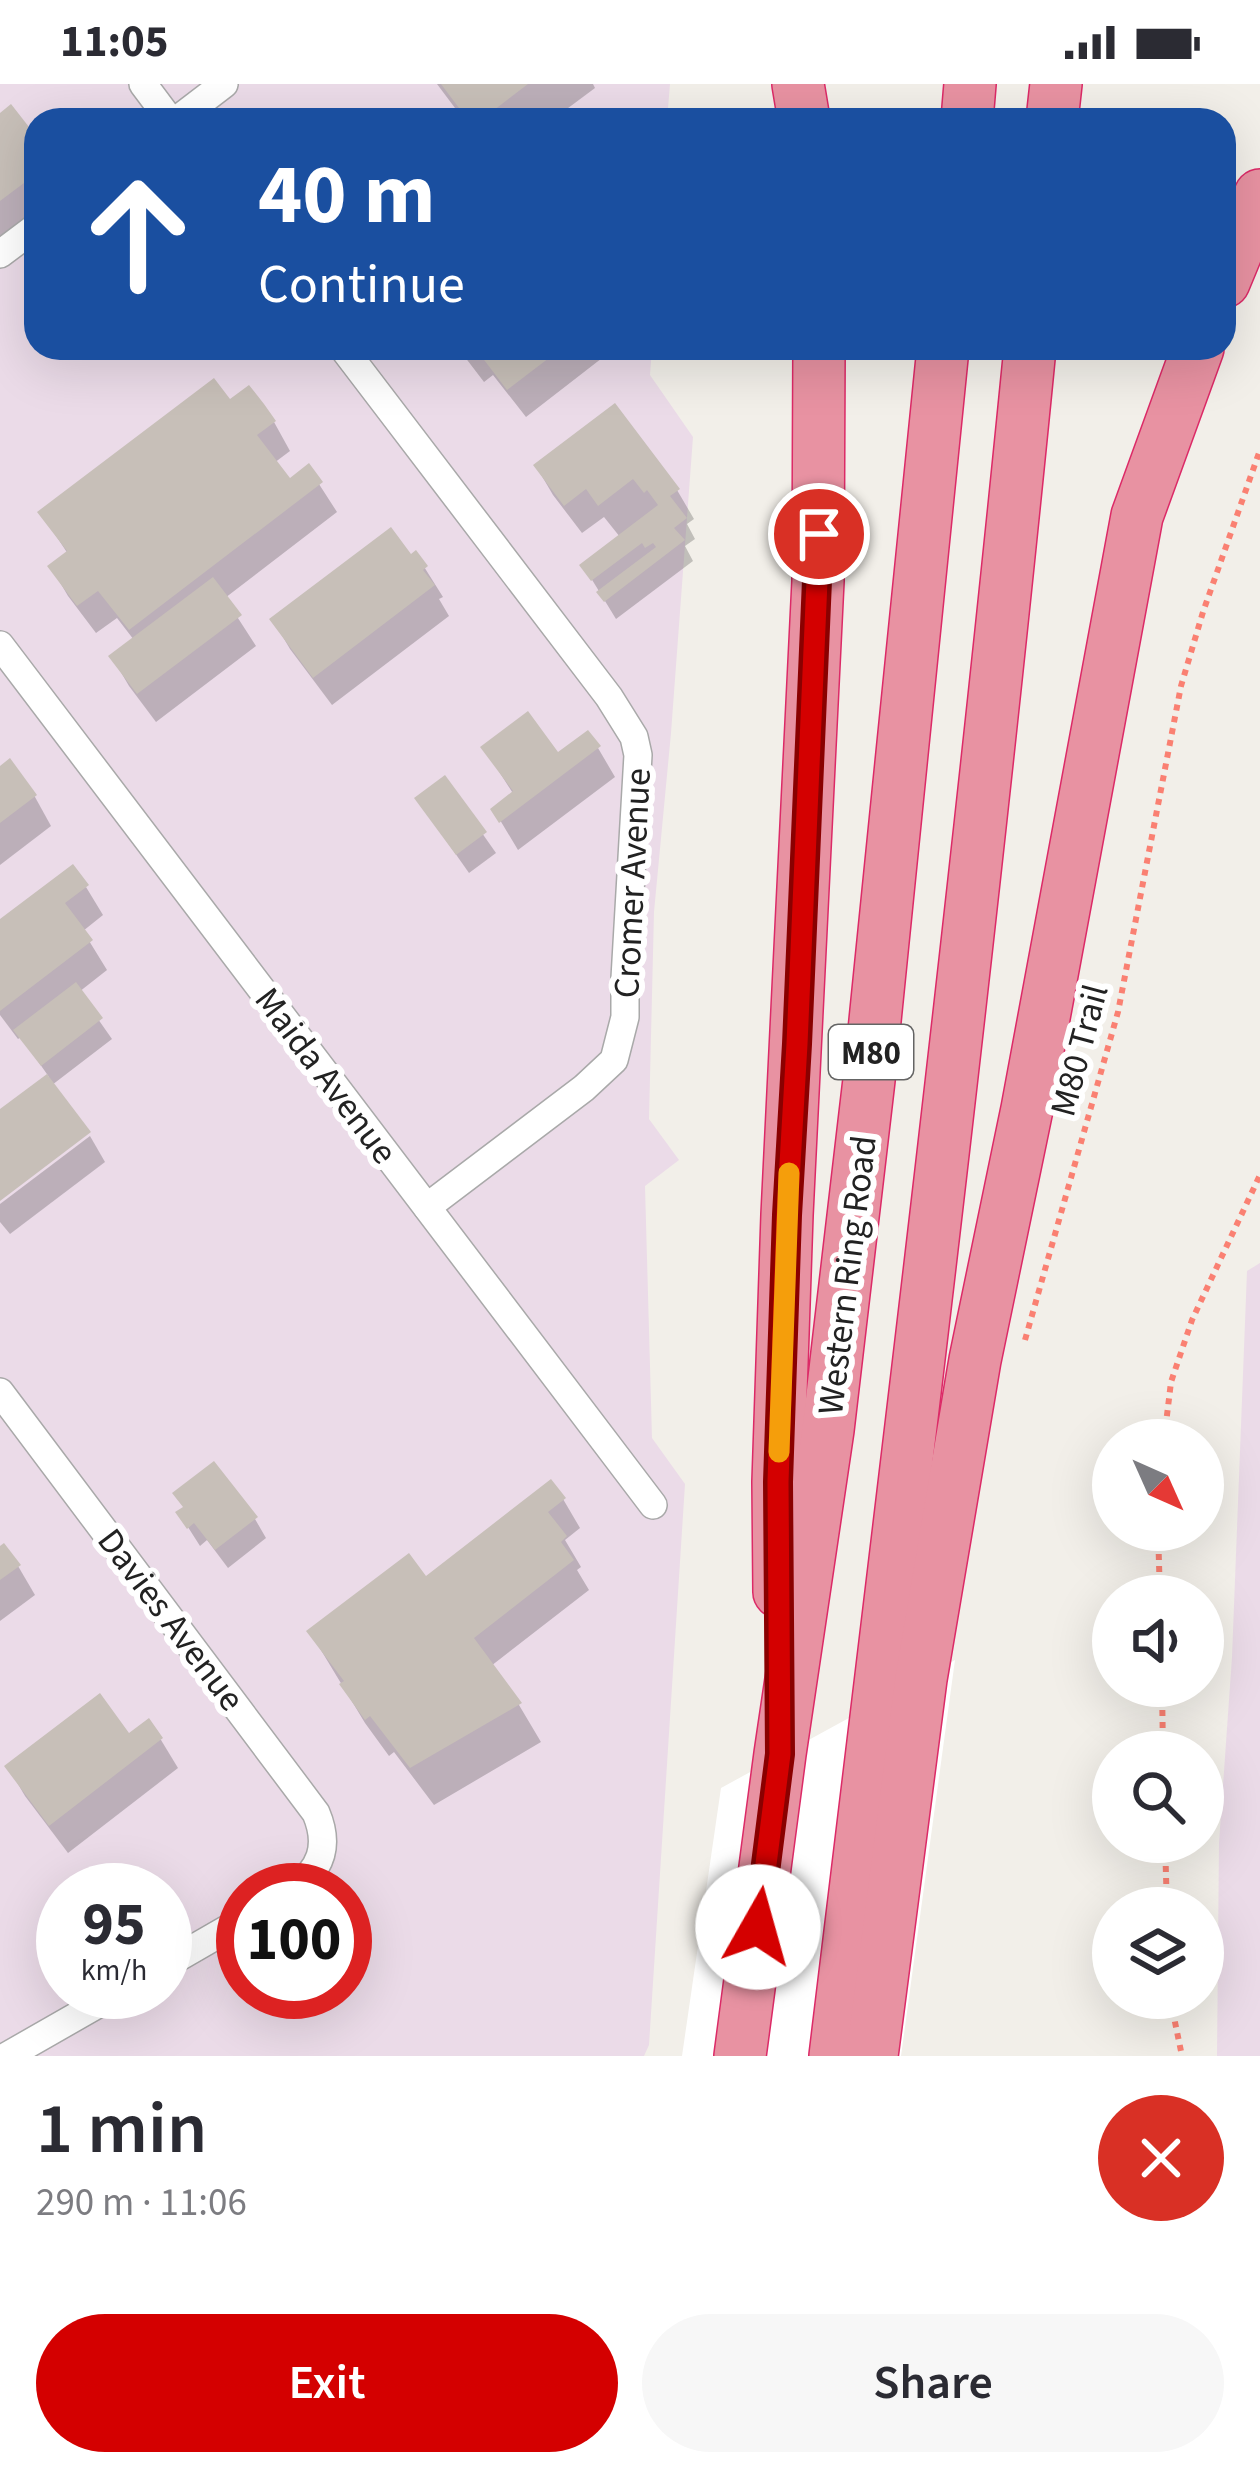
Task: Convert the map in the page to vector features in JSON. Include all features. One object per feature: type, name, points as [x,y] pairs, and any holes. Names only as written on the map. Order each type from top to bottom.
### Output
[{"type":"highway","points":[[1236,253],[1260,195]]},
{"type":"highway","points":[[780,1754],[778,1482],[818,581],[819,360]]},
{"type":"highway","name":"Western Ring Road","points":[[740,2056],[828,1430],[942,360]]},
{"type":"highway","name":"M80","points":[[835,2056],[899,1690],[955,1060],[1029,360]]},
{"type":"highway","points":[[872,2056],[899,1690],[1028,1109],[1137,516],[1194,360]]},
{"type":"street","points":[[143,84],[164,108]]},
{"type":"street","points":[[191,108],[224,84]]},
{"type":"street","name":"Cromer Avenue","points":[[353,360],[609,697],[634,737],[638,755],[625,1017],[614,1060],[427,1207]]},
{"type":"street","name":"Maida Avenue","points":[[0,645],[653,1505]]},
{"type":"street","name":"Davies Avenue","points":[[0,1392],[309,1801],[322,1829],[323,1854],[317,1863]]},
{"type":"street","points":[[7,2056],[72,2019]]},
{"type":"path","name":"M80 Trail","points":[[1024,1344],[1118,1012],[1181,686],[1260,450]]},
{"type":"path","points":[[1167,1419],[1171,1382],[1192,1319],[1260,1175]]},
{"type":"path","points":[[1174,2019],[1182,2056]]},
{"type":"shaded area","points":[[0,84],[670,84],[668,108],[24,108],[24,360],[651,360],[650,375],[693,437],[654,912],[649,1119],[679,1160],[645,1186],[652,1438],[685,1484],[649,2045],[644,2056],[0,2056]]},
{"type":"shaded area","points":[[1260,1263],[1260,2056],[1217,2056],[1217,2019],[1224,2019],[1224,1887],[1219,1887],[1219,1863],[1224,1863],[1247,1271]]},
{"type":"pier","points":[[955,1660],[901,2056],[682,2056],[721,1788]]},
{"type":"building","points":[[441,84],[528,84],[497,108],[459,108]]},
{"type":"building","points":[[11,104],[24,121],[24,183],[0,201],[0,113]]},
{"type":"building","points":[[484,360],[546,360],[507,390]]},
{"type":"building","points":[[214,378],[230,399],[249,385],[264,404],[276,421],[257,435],[290,478],[309,463],[323,482],[129,630],[98,591],[77,606],[47,566],[67,551],[37,512]]},
{"type":"building","points":[[615,403],[680,489],[670,496],[687,518],[674,528],[685,540],[604,602],[596,592],[656,547],[653,543],[645,548],[642,543],[591,581],[579,565],[658,505],[633,479],[598,506],[586,489],[564,506],[533,465]]},
{"type":"building","points":[[391,527],[411,554],[416,550],[435,585],[313,678],[269,619]]},
{"type":"building","points":[[213,577],[242,615],[137,694],[108,656]]},
{"type":"building","points":[[528,711],[558,752],[588,730],[601,746],[499,823],[490,809],[513,791],[480,747]]},
{"type":"building","points":[[10,758],[37,795],[0,823],[0,766]]},
{"type":"building","points":[[445,775],[487,832],[456,855],[414,798]]},
{"type":"building","points":[[73,864],[89,885],[65,903],[93,940],[0,1011],[0,919]]},
{"type":"building","points":[[76,982],[103,1018],[41,1066],[13,1030]]},
{"type":"building","points":[[47,1074],[91,1132],[0,1201],[0,1109]]},
{"type":"building","points":[[214,1461],[258,1517],[215,1550],[194,1523],[187,1529],[175,1512],[183,1507],[172,1493]]},
{"type":"building","points":[[551,1479],[566,1498],[548,1512],[567,1536],[561,1542],[574,1560],[474,1638],[522,1703],[410,1768],[370,1716],[365,1720],[339,1684],[344,1681],[306,1631],[409,1553],[426,1576]]},
{"type":"building","points":[[4,1543],[21,1565],[0,1580],[0,1546]]},
{"type":"building","points":[[100,1693],[129,1733],[149,1718],[163,1738],[49,1826],[4,1766]]},
{"type":"slow traffic","points":[[779,1452],[789,1173]]},
{"type":"route","points":[[758,1927],[780,1754],[778,1482],[819,534]]}]
